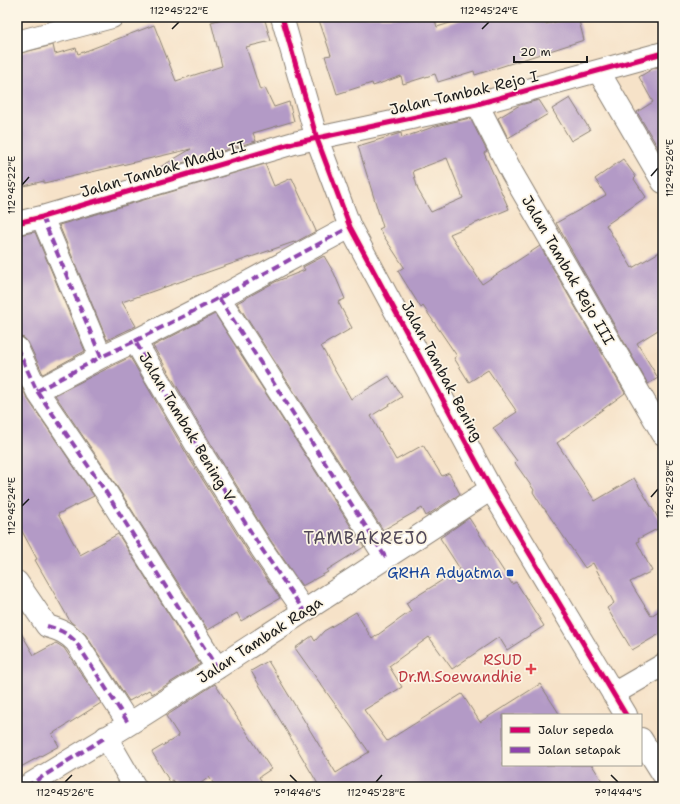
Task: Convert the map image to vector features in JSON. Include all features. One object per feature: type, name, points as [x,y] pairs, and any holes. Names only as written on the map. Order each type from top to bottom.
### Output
[{"type":"street","points":[[17,42],[112,17]]},
{"type":"street","name":"Jalan Tambak Bening","points":[[282,17],[316,139],[350,227],[492,489],[625,714]]},
{"type":"street","name":"Jalan Tambak Rejo I","points":[[316,139],[476,104],[599,72],[663,53]]},
{"type":"street","points":[[599,72],[663,182]]},
{"type":"street","name":"Jalan Tambak Rejo III","points":[[476,104],[512,173],[663,434]]},
{"type":"street","name":"Jalan Tambak Madu II","points":[[17,223],[279,148],[316,139]]},
{"type":"street","points":[[42,217],[101,357]]},
{"type":"street","points":[[136,340],[219,298],[350,227]]},
{"type":"street","points":[[219,298],[386,558]]},
{"type":"street","name":"Jalan Tambak Bening V","points":[[37,391],[136,340],[200,451],[261,548],[304,611]]},
{"type":"street","points":[[17,348],[37,391],[106,492],[217,668]]},
{"type":"street","name":"Jalan Tambak Raga","points":[[26,787],[217,668],[492,489]]},
{"type":"street","points":[[17,582],[47,626],[65,632],[76,642],[128,724]]},
{"type":"street","points":[[613,694],[663,665]]},
{"type":"street","points":[[106,737],[135,787]]},
{"type":"street","points":[[642,740],[663,774]]},
{"type":"building","points":[[229,17],[264,17],[271,41],[246,47],[260,90],[265,88],[274,107],[289,102],[294,121],[253,133],[256,141],[152,172],[191,149],[44,183],[44,181],[24,186],[17,164],[17,54],[53,45],[55,54],[76,48],[78,54],[154,25],[176,81],[222,66],[211,22]]},
{"type":"building","points":[[318,17],[434,17],[437,27],[470,17],[543,17],[545,24],[578,17],[584,40],[475,75],[474,71],[438,82],[435,74],[403,84],[401,76],[373,86],[372,83],[337,94],[325,56],[331,55]]},
{"type":"building","points":[[663,66],[663,156],[637,112],[653,102],[639,77],[654,68]]},
{"type":"building","points":[[570,98],[590,130],[571,141],[552,109]]},
{"type":"building","points":[[539,100],[548,114],[508,138],[498,118],[520,105]]},
{"type":"building","points":[[470,118],[487,151],[484,153],[509,209],[450,234],[482,284],[540,246],[625,393],[557,443],[595,501],[634,478],[663,526],[638,539],[639,541],[637,542],[652,571],[630,582],[651,616],[663,608],[663,632],[632,650],[607,608],[614,603],[593,563],[585,568],[543,508],[533,492],[534,490],[515,463],[517,461],[493,428],[517,412],[488,370],[469,382],[454,358],[457,356],[423,306],[421,308],[398,271],[404,267],[379,229],[383,227],[358,146],[401,133],[402,138],[436,126]],"holes":[[[447,158],[463,198],[431,212],[418,190],[413,171]]]},
{"type":"building","points":[[623,159],[636,177],[634,179],[646,197],[606,225],[632,268],[663,250],[663,327],[637,343],[658,378],[648,384],[556,223],[606,195],[595,179]]},
{"type":"building","points":[[265,164],[274,186],[292,178],[316,231],[294,243],[122,302],[136,326],[107,340],[59,225]]},
{"type":"building","points":[[35,232],[85,351],[43,374],[28,342],[24,338],[17,336],[17,235]]},
{"type":"building","points":[[324,256],[334,273],[345,299],[338,302],[352,328],[321,346],[351,399],[389,376],[402,397],[371,416],[396,460],[423,445],[442,476],[449,473],[460,494],[426,516],[422,508],[383,530],[237,303],[275,282],[305,270],[303,267]]},
{"type":"building","points":[[215,314],[364,547],[327,570],[328,572],[302,586],[271,541],[153,346]]},
{"type":"building","points":[[130,357],[189,458],[250,555],[280,598],[241,621],[237,613],[208,630],[116,485],[55,395]]},
{"type":"building","points":[[17,378],[27,398],[94,496],[58,514],[80,555],[118,534],[200,664],[152,694],[149,690],[129,701],[86,635],[70,621],[35,560],[37,559],[17,522]]},
{"type":"building","points":[[469,518],[512,584],[516,582],[544,626],[507,650],[499,637],[452,669],[429,637],[389,666],[402,687],[364,710],[387,741],[462,694],[480,722],[540,684],[559,714],[502,714],[502,766],[593,766],[606,787],[313,787],[318,784],[251,671],[268,661],[336,773],[369,752],[295,648],[312,636],[315,641],[324,631],[356,612],[372,639],[411,611],[406,603],[460,569],[440,538]]},
{"type":"building","points":[[17,626],[34,655],[56,643],[64,648],[101,703],[52,734],[59,746],[17,769]]},
{"type":"building","points":[[215,684],[271,769],[259,777],[265,787],[216,787],[209,777],[196,787],[178,787],[173,780],[170,782],[152,752],[179,736],[166,716]]},
{"type":"marked path","points":[[42,217],[101,357],[135,341],[200,451],[261,548],[304,611]]},
{"type":"marked path","points":[[135,341],[219,298],[350,227]]},
{"type":"marked path","points":[[219,298],[386,558]]},
{"type":"marked path","points":[[17,348],[37,391],[106,492],[217,668]]},
{"type":"marked path","points":[[37,391],[101,357]]},
{"type":"marked path","points":[[47,626],[63,632],[76,642],[129,724]]},
{"type":"marked path","points":[[26,787],[106,737]]},
{"type":"cycle path","points":[[282,17],[317,139],[350,227],[491,489],[625,714]]},
{"type":"cycle path","points":[[17,223],[294,143],[477,104],[663,53]]},
{"type":"place","name":"GRHA Adyatma","points":[[510,573]]},
{"type":"place","name":"RSUD Dr.M.Soewandhie","points":[[531,669]]},
{"type":"district","name":"TAMBAKREJO","points":[[366,538]]}]
